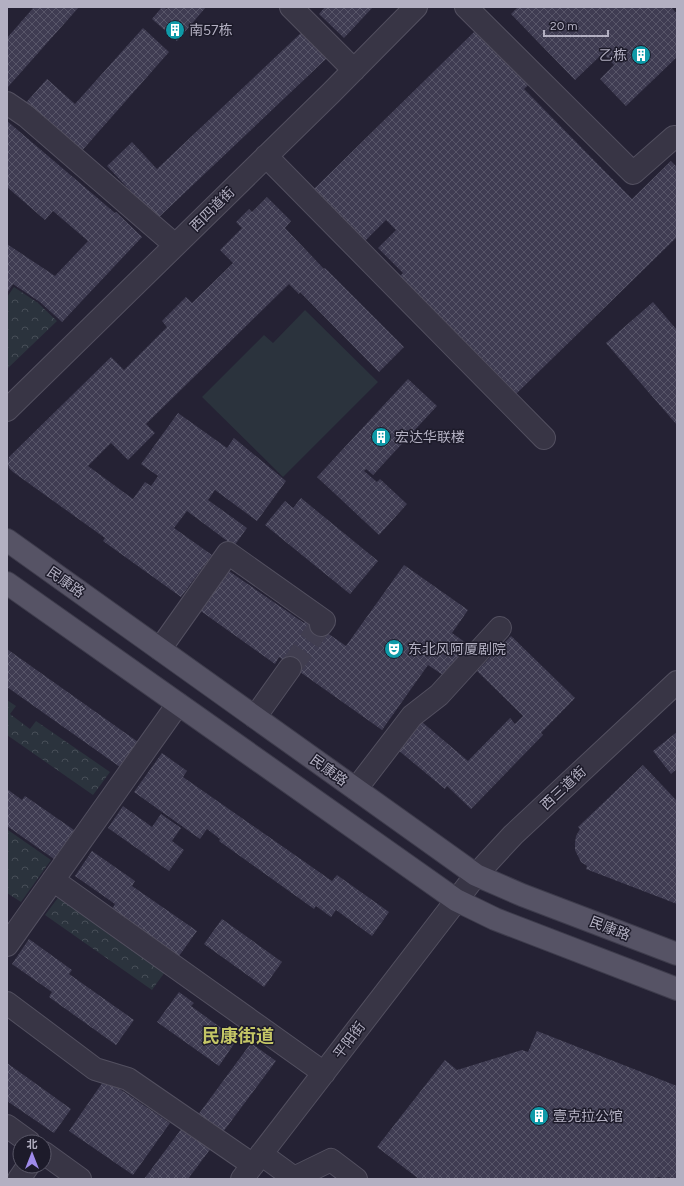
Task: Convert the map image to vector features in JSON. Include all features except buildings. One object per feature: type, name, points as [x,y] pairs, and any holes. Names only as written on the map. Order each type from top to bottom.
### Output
[{"type":"main road","name":"民康路","points":[[7,540],[476,875],[677,954]]},
{"type":"main road","points":[[7,583],[456,900],[495,920],[677,989]]},
{"type":"street","points":[[291,7],[354,70]]},
{"type":"street","name":"西四道街","points":[[7,410],[354,70],[416,7]]},
{"type":"street","points":[[466,7],[633,174],[674,137]]},
{"type":"street","points":[[7,102],[26,116],[175,245]]},
{"type":"street","points":[[266,156],[544,438]]},
{"type":"street","points":[[160,649],[228,553],[324,622],[321,625]]},
{"type":"street","points":[[356,789],[412,716],[439,695],[500,628]]},
{"type":"street","points":[[255,717],[290,668]]},
{"type":"street","name":"西三道街","points":[[456,900],[476,875],[513,835],[677,682]]},
{"type":"street","points":[[7,945],[178,704]]},
{"type":"street","points":[[53,880],[324,1073]]},
{"type":"street","name":"平阳街","points":[[252,1166],[456,900]]},
{"type":"street","points":[[7,1003],[95,1069],[128,1079],[252,1166],[294,1178],[331,1160],[356,1179]]},
{"type":"street","points":[[7,1126],[18,1134]]},
{"type":"street","points":[[52,1159],[80,1179]]},
{"type":"green space","points":[[14,287],[38,303],[57,321],[7,369],[7,297]]},
{"type":"green space","points":[[305,310],[378,382],[283,477],[202,397],[264,335],[273,343]]},
{"type":"green space","points":[[7,700],[16,706],[10,714],[30,729],[36,721],[110,772],[93,795],[7,735]]},
{"type":"green space","points":[[8,830],[51,860],[21,902],[7,893]]},
{"type":"green space","points":[[60,895],[167,969],[152,990],[45,915]]},
{"type":"tunnel","points":[[290,668],[321,625]]},
{"type":"place","name":"南57栋","points":[[175,30]]},
{"type":"place","name":"乙栋","points":[[641,55]]},
{"type":"place","name":"宏达华联楼","points":[[381,437]]},
{"type":"place","name":"东北风阿厦剧院","points":[[394,649]]},
{"type":"place","name":"壹克拉公馆","points":[[539,1116]]},
{"type":"district","name":"民康街道","points":[[238,1036]]}]
